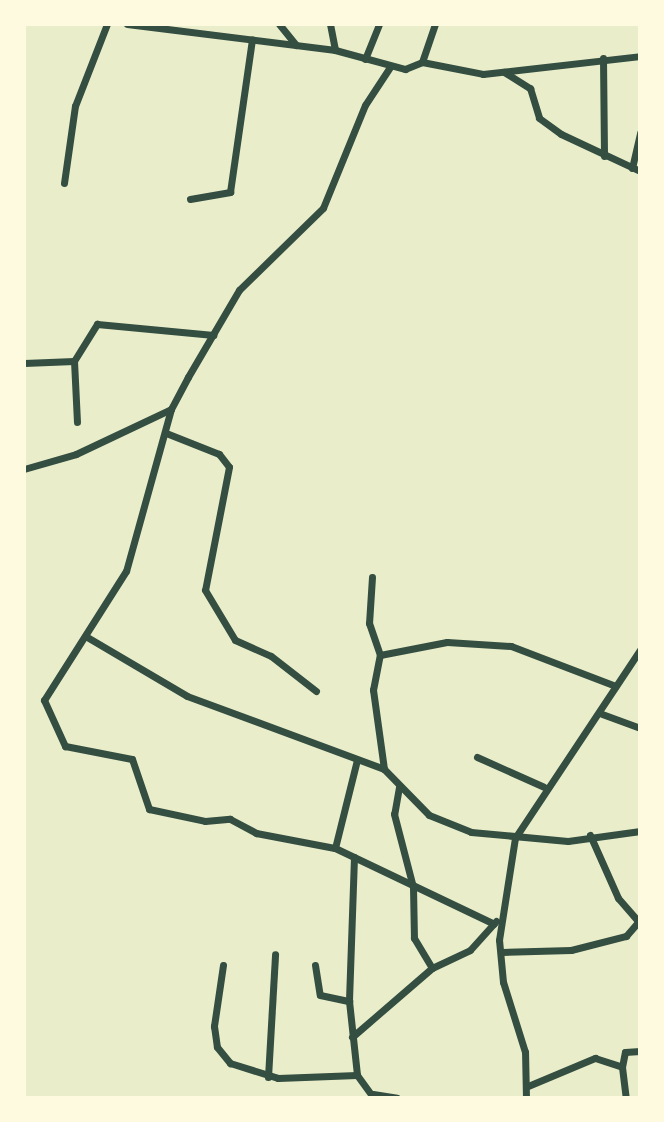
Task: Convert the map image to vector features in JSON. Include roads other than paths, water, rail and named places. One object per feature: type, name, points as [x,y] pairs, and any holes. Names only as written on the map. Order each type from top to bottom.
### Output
[{"type":"street","points":[[64,183],[75,106],[107,24]]},
{"type":"street","points":[[127,24],[335,50],[390,67],[422,62],[504,72],[603,58],[639,56],[639,65]]},
{"type":"street","points":[[197,24],[201,34]]},
{"type":"street","points":[[279,24],[297,46]]},
{"type":"street","points":[[330,24],[335,50]]},
{"type":"street","points":[[334,35],[338,24]]},
{"type":"street","points":[[365,59],[379,24]]},
{"type":"street","points":[[422,62],[435,24]]},
{"type":"street","points":[[190,199],[230,192],[252,40]]},
{"type":"street","points":[[603,58],[604,156]]},
{"type":"street","points":[[390,67],[365,105],[323,208],[239,290],[171,410],[126,571],[87,637],[44,700],[65,746],[126,754],[138,766],[149,809],[161,813],[230,819],[256,833],[335,848],[384,866],[413,887],[494,924]]},
{"type":"street","points":[[504,72],[530,88],[543,121],[604,156],[636,169],[639,132]]},
{"type":"street","points":[[77,422],[74,361],[97,324],[213,335]]},
{"type":"street","points":[[24,363],[74,361]]},
{"type":"street","points":[[24,469],[76,454],[171,410]]},
{"type":"street","points":[[166,433],[219,454],[229,467],[205,590],[235,640],[271,656],[316,691]]},
{"type":"street","points":[[372,577],[369,623],[380,655],[373,690],[384,769]]},
{"type":"street","points":[[87,637],[187,696],[384,769],[399,787],[445,822],[514,838],[568,841],[590,835],[639,831]]},
{"type":"street","points":[[380,655],[447,642],[510,646],[616,686]]},
{"type":"street","points":[[526,1097],[528,1086],[502,952],[501,911],[514,838],[544,787],[602,714],[639,650]]},
{"type":"street","points":[[602,714],[639,729]]},
{"type":"street","points":[[477,757],[544,787]]},
{"type":"street","points":[[335,848],[357,760]]},
{"type":"street","points":[[399,787],[396,830],[413,887],[414,938],[432,968]]},
{"type":"street","points":[[502,952],[570,950],[626,936],[639,922],[618,898],[590,835]]},
{"type":"street","points":[[354,857],[349,1000],[356,1075],[374,1096],[397,1097]]},
{"type":"street","points":[[352,1037],[432,968],[470,950],[494,924],[501,911]]},
{"type":"street","points":[[268,1076],[275,954]]},
{"type":"street","points":[[223,965],[217,1047],[230,1063],[268,1076],[356,1075]]},
{"type":"street","points":[[315,965],[322,997],[349,1000]]},
{"type":"street","points":[[625,1097],[622,1067],[625,1052],[639,1051]]},
{"type":"street","points":[[528,1086],[575,1071],[589,1058],[622,1067]]}]
